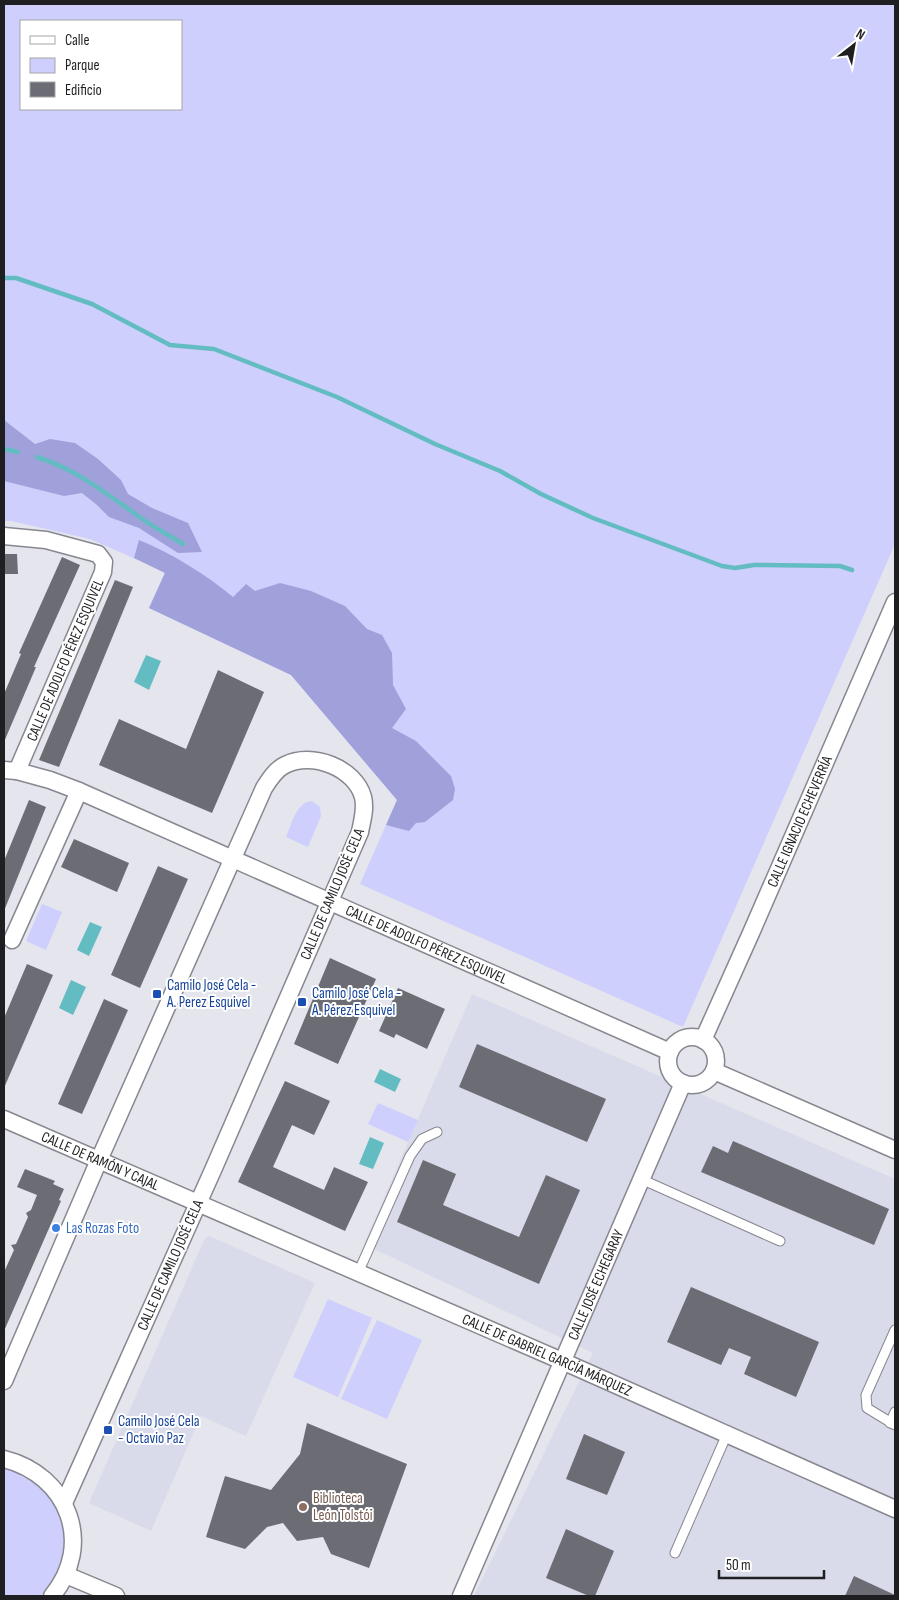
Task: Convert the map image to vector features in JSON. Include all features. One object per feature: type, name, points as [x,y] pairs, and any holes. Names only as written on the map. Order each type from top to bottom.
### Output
[{"type":"street","name":"CALLE DE ADOLFO PÉREZ ESQUIVEL","points":[[4,536],[46,540],[98,554],[104,562],[103,572],[10,770],[50,780],[79,791],[670,1052]]},
{"type":"street","name":"CALLE IGNACIO ECHEVERRÍA","points":[[703,1040],[895,602]]},
{"type":"street","name":"CALLE DE CAMILO JOSÉ CELA","points":[[4,1381],[99,1160],[264,788],[273,775],[285,765],[307,759],[324,762],[341,770],[354,783],[363,797],[364,812],[360,832],[198,1203],[64,1503]]},
{"type":"street","points":[[12,940],[79,791]]},
{"type":"street","points":[[696,1038],[703,1040],[713,1051],[716,1058],[714,1070],[708,1079],[702,1083],[690,1085],[683,1083],[671,1073],[668,1062],[670,1052],[675,1044],[684,1039],[696,1038]]},
{"type":"street","points":[[714,1070],[895,1150]]},
{"type":"street","name":"CALLE JOSÉ ECHEGARAY","points":[[461,1596],[683,1083]]},
{"type":"street","name":"CALLE DE RAMÓN Y CAJAL","points":[[4,1119],[198,1203]]},
{"type":"street","name":"CALLE DE GABRIEL GARCÍA MÁRQUEZ","points":[[198,1203],[562,1361],[895,1509]]},
{"type":"street","points":[[4,1459],[24,1465],[47,1481],[64,1503],[70,1520],[73,1539],[72,1557],[66,1574],[52,1596]]},
{"type":"street","points":[[66,1574],[116,1596]]},
{"type":"lane","points":[[358,1273],[410,1156],[422,1139],[436,1132]]},
{"type":"lane","points":[[642,1180],[780,1241]]},
{"type":"lane","points":[[895,1330],[866,1395],[867,1408],[893,1424],[895,1412]]},
{"type":"lane","points":[[675,1553],[727,1434]]},
{"type":"shaded area","points":[[4,420],[35,444],[50,439],[75,443],[98,459],[121,480],[128,494],[152,508],[188,523],[202,552],[178,553],[139,528],[109,517],[82,493],[64,496],[4,481]]},
{"type":"shaded area","points":[[139,540],[188,565],[233,597],[246,584],[255,591],[280,583],[311,591],[345,606],[367,629],[382,635],[392,653],[393,685],[406,709],[392,728],[416,741],[451,776],[455,789],[453,800],[425,822],[416,823],[409,831],[386,825],[397,800],[291,675],[149,608],[165,573],[134,558]]},
{"type":"shaded area","points":[[146,655],[161,661],[149,690],[134,682]]},
{"type":"shaded area","points":[[90,922],[102,927],[89,956],[77,950]]},
{"type":"shaded area","points":[[71,980],[86,987],[73,1015],[59,1008]]},
{"type":"shaded area","points":[[472,994],[895,1179],[895,1596],[474,1596],[593,1353],[364,1244]]},
{"type":"shaded area","points":[[380,1069],[401,1079],[395,1092],[374,1082]]},
{"type":"shaded area","points":[[370,1137],[384,1143],[373,1169],[359,1164]]},
{"type":"shaded area","points":[[209,1236],[315,1283],[246,1436],[201,1416],[151,1531],[89,1503],[205,1238]]},
{"type":"green space","points":[[4,4],[895,4],[895,544],[683,1027],[360,884],[397,800],[291,675],[149,608],[165,572],[90,539],[4,521]]},
{"type":"green space","points":[[312,801],[320,807],[321,816],[308,847],[286,837],[298,809],[307,802]]},
{"type":"green space","points":[[42,904],[62,912],[46,950],[26,941]]},
{"type":"green space","points":[[378,1103],[418,1120],[408,1142],[368,1124]]},
{"type":"green space","points":[[328,1299],[372,1318],[338,1397],[293,1377]]},
{"type":"green space","points":[[377,1320],[422,1340],[387,1419],[341,1399]]},
{"type":"green space","points":[[4,1469],[25,1477],[42,1488],[54,1503],[62,1520],[64,1539],[62,1559],[54,1578],[40,1596],[4,1596]]},
{"type":"building","points":[[4,554],[17,554],[18,574],[4,574]]},
{"type":"building","points":[[62,557],[80,565],[34,667],[36,667],[4,742],[4,694],[21,654],[19,653]]},
{"type":"building","points":[[115,580],[133,587],[59,767],[39,760]]},
{"type":"building","points":[[218,670],[264,692],[212,813],[99,765],[119,719],[186,749]]},
{"type":"building","points":[[29,800],[46,807],[4,911],[4,861]]},
{"type":"building","points":[[74,839],[129,863],[117,892],[61,867]]},
{"type":"building","points":[[158,866],[188,879],[140,988],[111,975]]},
{"type":"building","points":[[330,958],[376,979],[338,1064],[294,1044]]},
{"type":"building","points":[[27,964],[53,975],[4,1088],[4,1018]]},
{"type":"building","points":[[398,988],[445,1009],[427,1049],[396,1034],[394,1038],[379,1031]]},
{"type":"building","points":[[104,999],[128,1010],[82,1114],[58,1104]]},
{"type":"building","points":[[477,1044],[606,1099],[587,1142],[459,1087]]},
{"type":"building","points":[[285,1081],[330,1101],[314,1135],[292,1125],[273,1167],[324,1190],[334,1167],[368,1182],[345,1231],[238,1182]]},
{"type":"building","points":[[733,1141],[889,1209],[874,1245],[701,1172],[713,1146],[728,1153]]},
{"type":"building","points":[[423,1160],[456,1174],[443,1205],[519,1237],[546,1175],[580,1190],[539,1284],[397,1222]]},
{"type":"building","points":[[25,1169],[55,1181],[53,1184],[64,1189],[59,1200],[61,1201],[4,1331],[4,1272],[14,1250],[11,1245],[16,1244],[28,1217],[26,1213],[31,1210],[37,1195],[17,1187]]},
{"type":"building","points":[[691,1287],[819,1342],[796,1397],[744,1374],[751,1357],[729,1348],[721,1365],[667,1342]]},
{"type":"building","name":"Biblioteca León Tolstói","points":[[307,1423],[407,1464],[369,1568],[331,1554],[323,1537],[297,1541],[283,1523],[267,1527],[245,1549],[206,1537],[225,1476],[271,1490],[300,1454]]},
{"type":"building","points":[[584,1434],[625,1452],[607,1495],[566,1479]]},
{"type":"building","points":[[566,1529],[614,1551],[595,1596],[589,1596],[546,1578]]},
{"type":"building","points":[[854,1576],[895,1595],[895,1596],[845,1596]]},
{"type":"waterway","points":[[4,278],[16,278],[92,304],[170,345],[214,349],[337,397],[435,444],[500,471],[541,494],[593,518],[722,566],[735,568],[754,565],[840,566],[852,570]]},
{"type":"waterway","points":[[4,449],[18,452]]},
{"type":"waterway","points":[[37,457],[77,474],[146,522],[183,544]]},
{"type":"place","name":"Camilo José Cela - A. Perez Esquivel","points":[[157,994]]},
{"type":"place","name":"Camilo José Cela - A. Pérez Esquivel","points":[[302,1002]]},
{"type":"place","name":"Las Rozas Foto","points":[[56,1228]]},
{"type":"place","name":"Camilo José Cela - Octavio Paz","points":[[108,1430]]},
{"type":"place","name":"Biblioteca León Tolstói","points":[[303,1507]]}]
